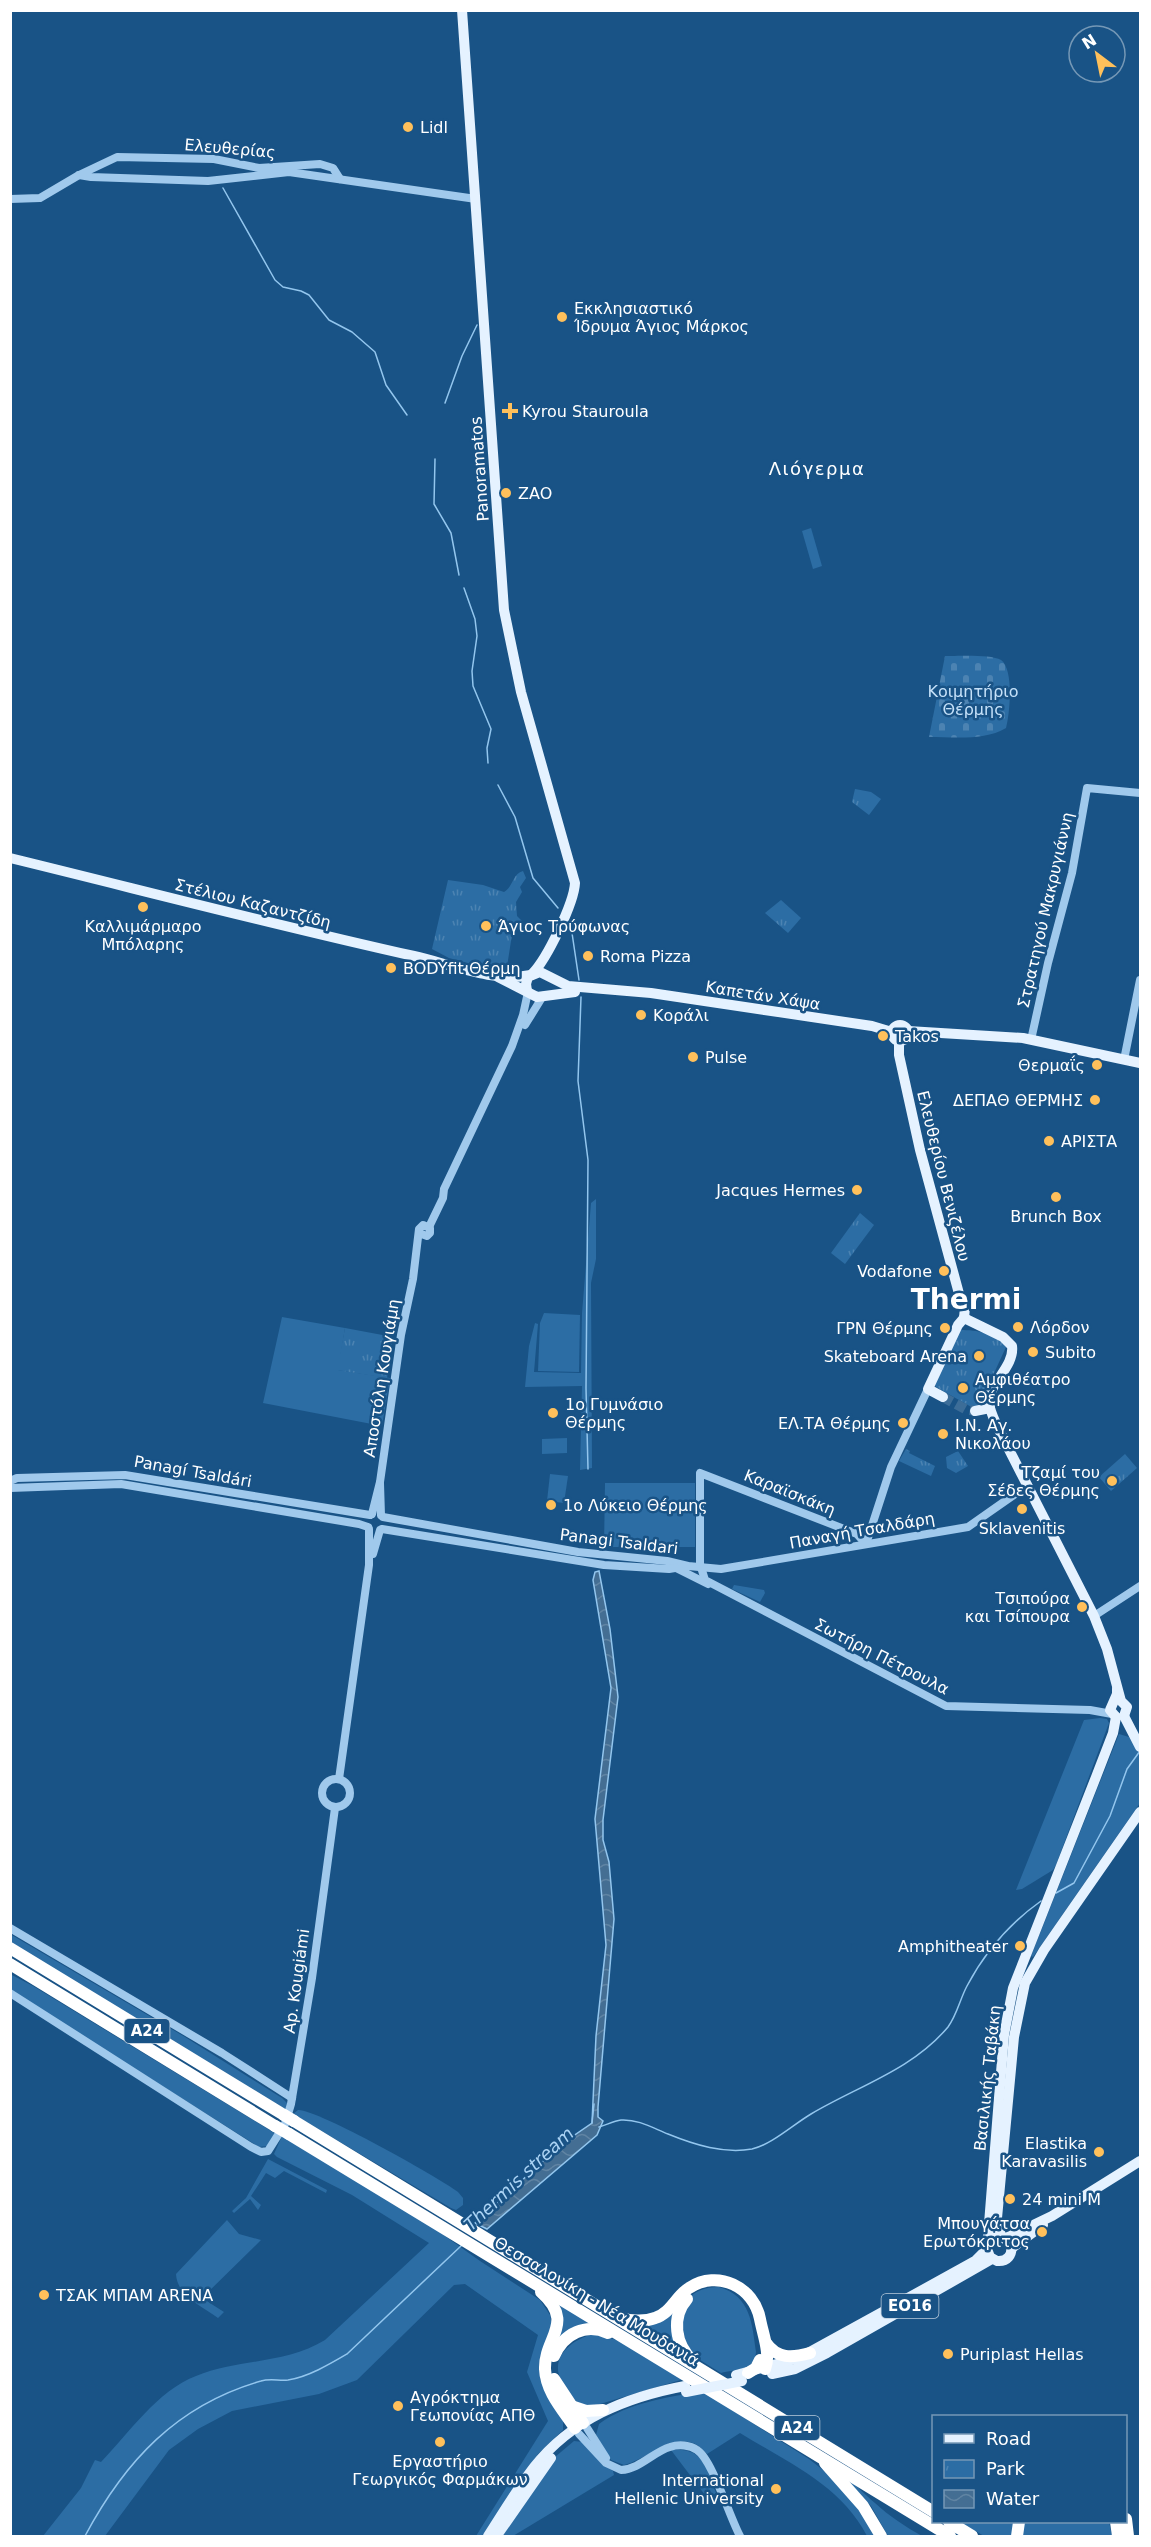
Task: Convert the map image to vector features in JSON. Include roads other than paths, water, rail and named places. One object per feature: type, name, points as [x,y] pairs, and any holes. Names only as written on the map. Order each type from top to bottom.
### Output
[{"type":"highway","name":"Θεσσαλονίκη - Νέα Μουδανιά","points":[[10,1948],[932,2511]]},
{"type":"highway","name":"Θεσσαλονίκη - Νέα Μουδανιά","points":[[10,1964],[814,2451],[950,2536]]},
{"type":"highway","points":[[507,2265],[547,2297],[556,2311],[558,2326],[546,2364],[547,2379],[554,2397],[581,2428]]},
{"type":"highway","points":[[598,2309],[625,2319],[656,2318],[664,2314],[692,2286],[709,2280],[724,2281],[738,2286],[753,2301],[759,2315],[768,2355],[767,2368]]},
{"type":"highway","points":[[705,2372],[688,2357],[681,2346],[677,2333],[677,2319],[686,2299],[706,2287],[728,2289],[747,2304],[767,2368]]},
{"type":"highway","points":[[581,2428],[571,2406],[555,2383],[552,2369],[555,2353],[567,2338],[583,2330],[592,2329],[636,2344]]},
{"type":"highway","points":[[764,2339],[767,2346],[779,2355],[794,2357],[810,2353]]},
{"type":"highway","points":[[745,2377],[756,2368],[767,2368]]},
{"type":"highway","points":[[571,2406],[586,2411],[603,2410]]},
{"type":"highway","points":[[814,2451],[862,2506],[881,2536]]},
{"type":"highway","points":[[890,2484],[932,2500]]},
{"type":"highway","points":[[951,2523],[972,2536]]},
{"type":"main road","name":"Panoramatos","points":[[462,10],[504,610],[521,692],[574,881],[574,893],[565,915],[546,956],[532,974]]},
{"type":"main road","name":"Στέλιου Καζαντζίδη","points":[[10,858],[306,932],[489,973],[519,976],[532,974]]},
{"type":"main road","name":"Panoramatos","points":[[549,976],[565,915]]},
{"type":"main road","points":[[540,972],[560,984],[579,989],[535,997],[528,991],[526,982],[532,974],[540,972]]},
{"type":"main road","name":"Στέλιου Καζαντζίδη","points":[[489,973],[528,991]]},
{"type":"main road","points":[[544,996],[551,987],[549,976]]},
{"type":"main road","name":"Καπετάν Χάψα","points":[[579,989],[629,990],[872,1026],[896,1036],[899,1025],[904,1026],[908,1031],[1031,1040]]},
{"type":"main road","name":"Ελευθερίου Βενιζέλου","points":[[896,1036],[920,1150],[961,1301],[965,1307],[964,1318]]},
{"type":"main road","points":[[1031,1040],[1140,1063]]},
{"type":"main road","points":[[943,1397],[928,1389],[958,1324],[964,1318],[1002,1336],[1012,1348],[1011,1356],[989,1398],[990,1408],[1094,1616],[1117,1686],[1116,1709],[1139,1746]]},
{"type":"main road","points":[[975,1411],[990,1408]]},
{"type":"main road","name":"Βασιλικής Ταβάκη","points":[[989,2251],[1004,2035],[1046,1906],[1106,1751],[1116,1709]]},
{"type":"main road","name":"Βασιλικής Ταβάκη","points":[[1003,2237],[997,2218],[1017,1993],[1140,1812]]},
{"type":"main road","name":"ΕΟ16","points":[[989,2251],[1000,2262],[1006,2260],[1012,2248],[1052,2216],[1140,2161]]},
{"type":"main road","name":"ΕΟ16","points":[[488,2536],[535,2465],[603,2410],[638,2397],[745,2377],[810,2353],[975,2261],[989,2251],[993,2238],[1003,2237],[1052,2216]]},
{"type":"main road","points":[[1003,2237],[1012,2248]]},
{"type":"main road","name":"ΕΟ16","points":[[767,2368],[795,2368],[827,2353],[989,2251]]},
{"type":"main road","name":"ΕΟ16","points":[[496,2536],[548,2461],[581,2428],[627,2406],[685,2389]]},
{"type":"street","name":"Ελευθερίας","points":[[10,199],[40,198],[113,158],[214,159],[259,168],[324,165],[333,168],[340,179]]},
{"type":"street","name":"Ελευθερίας","points":[[79,175],[208,181],[289,172],[476,199]]},
{"type":"street","name":"Στρατηγού Μακρυγιάννη","points":[[1031,1040],[1048,963],[1072,873],[1087,788],[1140,793]]},
{"type":"street","points":[[1124,1060],[1140,980]]},
{"type":"street","name":"Αποστόλη Κουγιάμη","points":[[376,1515],[401,1335],[425,1230],[443,1198],[444,1189],[512,1046],[523,1015],[528,991]]},
{"type":"street","name":"Αποστόλη Κουγιάμη","points":[[512,1046],[544,996]]},
{"type":"street","points":[[866,1544],[891,1467],[928,1389]]},
{"type":"street","name":"Καραϊσκάκη","points":[[701,1568],[700,1473],[857,1534],[866,1544]]},
{"type":"street","name":"Panagí Tsaldári","points":[[10,1481],[17,1478],[119,1474],[376,1515]]},
{"type":"street","name":"Panagí Tsaldári","points":[[10,1488],[128,1484],[381,1529]]},
{"type":"street","name":"Παναγή Τσαλδάρη","points":[[688,1566],[721,1569],[968,1527],[1028,1485]]},
{"type":"street","points":[[339,1779],[369,1565],[367,1520],[376,1515],[385,1523],[369,1565]]},
{"type":"street","name":"Panagi Tsaldari","points":[[376,1515],[578,1552],[667,1561],[688,1566]]},
{"type":"street","name":"Panagi Tsaldari","points":[[381,1529],[604,1565],[676,1568],[688,1566]]},
{"type":"street","name":"Σωτήρη Πέτρουλα","points":[[676,1568],[946,1706],[1116,1709]]},
{"type":"street","points":[[701,1568],[709,1584]]},
{"type":"street","points":[[1094,1616],[1140,1586]]},
{"type":"street","points":[[339,1779],[347,1784],[350,1796],[345,1804],[335,1808],[326,1804],[322,1792],[329,1781],[339,1779]]},
{"type":"street","name":"Ap. Kougiámi","points":[[10,1993],[250,2147],[265,2151],[271,2148],[285,2124],[295,2084],[335,1808]]},
{"type":"street","points":[[10,1928],[292,2098]]},
{"type":"street","points":[[285,2092],[295,2084]]},
{"type":"street","points":[[581,2428],[606,2463],[616,2469],[630,2469],[670,2447],[689,2446],[697,2450],[708,2464],[740,2536]]},
{"type":"water","points":[[599,1571],[610,1629],[618,1697],[603,1820],[603,1840],[609,1862],[614,1919],[598,2107],[598,2117],[603,2121],[597,2135],[487,2229],[475,2223],[563,2143],[592,2123],[596,2036],[606,1945],[595,1819],[611,1688],[593,1580],[595,1572]]},
{"type":"waterway","points":[[223,188],[275,280],[283,287],[309,295],[329,320],[352,332],[375,352],[386,385],[407,415]]},
{"type":"waterway","points":[[445,403],[462,356],[477,325]]},
{"type":"waterway","points":[[435,459],[434,504],[451,533],[459,575]]},
{"type":"waterway","points":[[464,588],[475,619],[477,636],[472,671],[473,686],[491,729],[487,748],[488,763]]},
{"type":"waterway","points":[[498,785],[515,817],[533,878],[558,908]]},
{"type":"waterway","points":[[572,933],[579,980]]},
{"type":"waterway","points":[[581,997],[578,1081],[588,1160],[586,1388],[588,1469]]},
{"type":"waterway","name":"Thermis stream","points":[[1056,1893],[1074,1883],[1110,1816],[1127,1769],[1140,1751]]},
{"type":"waterway","name":"Thermis stream","points":[[599,2127],[621,2120],[633,2121],[689,2142],[720,2149],[752,2149],[767,2143],[811,2114],[901,2066],[934,2042],[948,2027],[967,1986],[990,1950],[1019,1919],[1041,1901]]},
{"type":"waterway","points":[[592,2123],[594,2104]]},
{"type":"waterway","name":"Thermis stream","points":[[85,2536],[136,2460],[156,2439],[179,2421],[231,2391],[264,2380],[288,2380],[303,2376],[347,2354],[462,2245]]},
{"type":"tunnel","points":[[943,1397],[965,1409],[975,1411]]},
{"type":"place","name":"Lidl","points":[[408,127]]},
{"type":"place","name":"Εκκλησιαστικό Ίδρυμα Άγιος Μάρκος","points":[[562,317]]},
{"type":"place","name":"Kyrou Stauroula","points":[[510,411]]},
{"type":"place","name":"ZAO","points":[[506,493]]},
{"type":"place","name":"Καλλιμάρμαρο Μπόλαρης","points":[[143,907]]},
{"type":"place","name":"Άγιος Τρύφωνας","points":[[486,926]]},
{"type":"place","name":"Roma Pizza","points":[[588,956]]},
{"type":"place","name":"BODYfit Θέρμη","points":[[391,968]]},
{"type":"place","name":"Κοράλι","points":[[641,1015]]},
{"type":"place","name":"Takos","points":[[883,1036]]},
{"type":"place","name":"Pulse","points":[[693,1057]]},
{"type":"place","name":"Θερμαΐς","points":[[1097,1065]]},
{"type":"place","name":"ΔΕΠΑΘ ΘΕΡΜΗΣ","points":[[1095,1100]]},
{"type":"place","name":"ΑΡΙΣΤΑ","points":[[1049,1141]]},
{"type":"place","name":"Jacques Hermes","points":[[857,1190]]},
{"type":"place","name":"Brunch Box","points":[[1056,1197]]},
{"type":"place","name":"Vodafone","points":[[944,1271]]},
{"type":"place","name":"Λόρδον","points":[[1018,1327]]},
{"type":"place","name":"ΓΡΝ Θέρμης","points":[[945,1328]]},
{"type":"place","name":"Subito","points":[[1033,1352]]},
{"type":"place","name":"Skateboard Arena","points":[[979,1356]]},
{"type":"place","name":"Αμφιθέατρο Θέρμης","points":[[963,1388]]},
{"type":"place","name":"1ο Γυμνάσιο Θέρμης","points":[[553,1413]]},
{"type":"place","name":"ΕΛ.ΤΑ Θέρμης","points":[[903,1423]]},
{"type":"place","name":"Ι.Ν. Αγ. Νικολάου","points":[[943,1434]]},
{"type":"place","name":"Τζαμί του Σέδες Θέρμης","points":[[1112,1481]]},
{"type":"place","name":"1ο Λύκειο Θέρμης","points":[[551,1505]]},
{"type":"place","name":"Sklavenitis","points":[[1022,1509]]},
{"type":"place","name":"Τσιπούρα και Τσίπουρα","points":[[1082,1607]]},
{"type":"place","name":"Amphitheater","points":[[1020,1946]]},
{"type":"place","name":"Elastika Karavasilis","points":[[1099,2152]]},
{"type":"place","name":"24 mini M","points":[[1010,2199]]},
{"type":"place","name":"Μπουγάτσα Ερωτόκριτος","points":[[1042,2232]]},
{"type":"place","name":"ΤΣΑΚ ΜΠΑΜ ARENA","points":[[44,2295]]},
{"type":"place","name":"Puriplast Hellas","points":[[948,2354]]},
{"type":"place","name":"Αγρόκτημα Γεωπονίας ΑΠΘ","points":[[398,2406]]},
{"type":"place","name":"Εργαστήριο Γεωργικός Φαρμάκων","points":[[440,2442]]},
{"type":"place","name":"International Hellenic University","points":[[776,2489]]},
{"type":"district","name":"Λιόγερμα","points":[[817,469]]},
{"type":"district","name":"Thermi","points":[[966,1299]]},
{"type":"park label","name":"Κοιμητήριο Θέρμης","points":[[973,700]]}]
